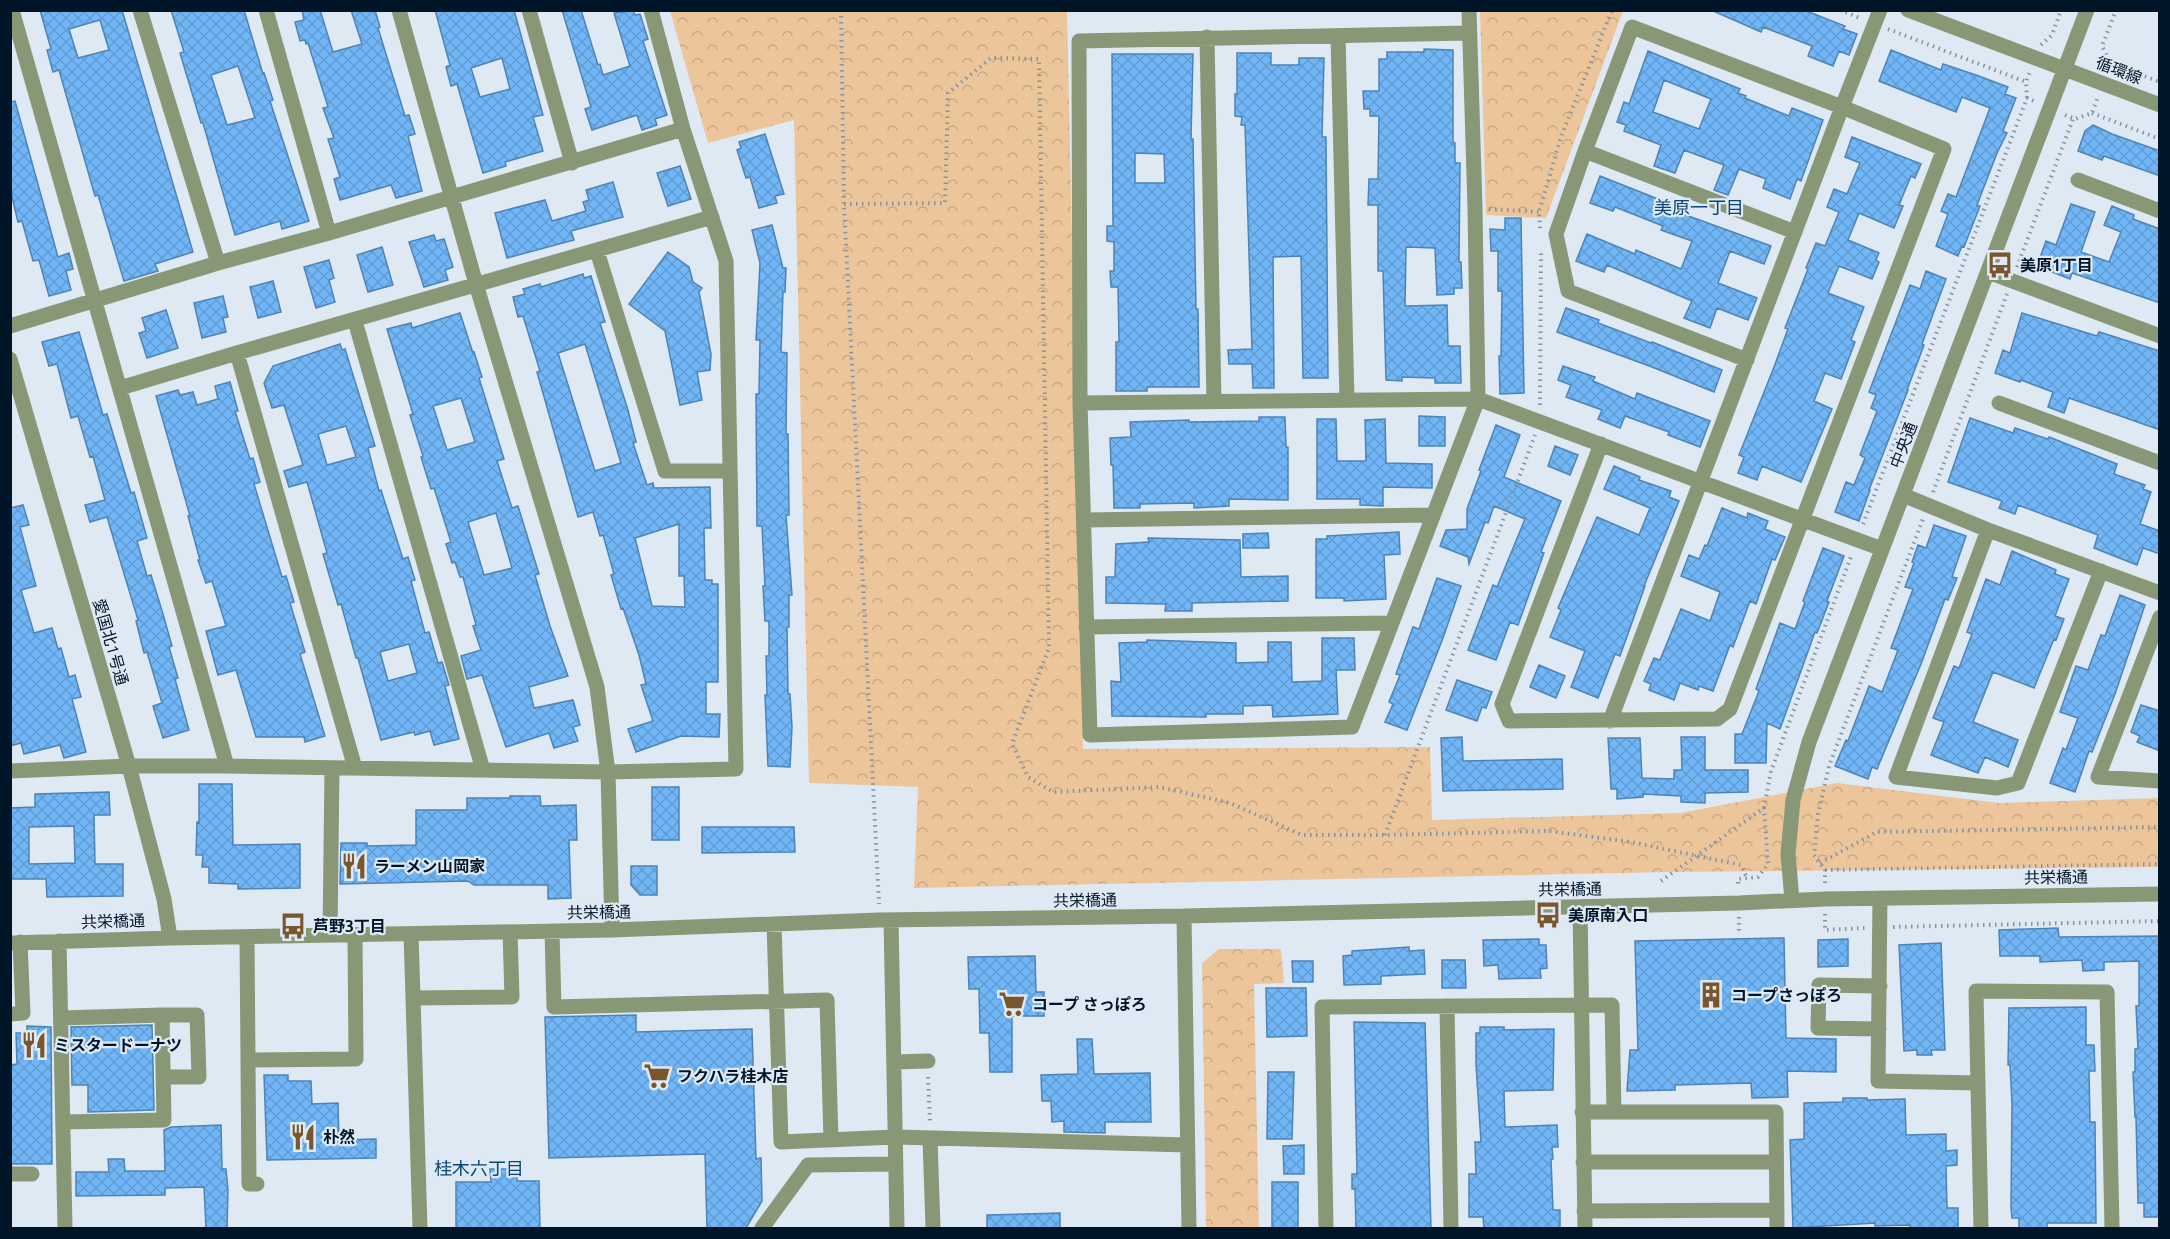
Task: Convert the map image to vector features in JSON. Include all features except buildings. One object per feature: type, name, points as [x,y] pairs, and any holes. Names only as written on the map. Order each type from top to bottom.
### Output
[{"type":"street","points":[[12,10],[227,766]]},
{"type":"street","points":[[140,10],[218,263]]},
{"type":"street","points":[[266,10],[329,233]]},
{"type":"street","points":[[399,10],[476,284],[597,687],[608,772],[612,930]]},
{"type":"street","points":[[529,10],[572,163]]},
{"type":"street","points":[[10,771],[129,766],[608,772],[736,770],[726,261],[683,129],[651,10]]},
{"type":"street","points":[[1469,10],[1478,399],[1352,727],[1090,735],[1080,403],[1079,41],[1469,33]]},
{"type":"street","name":"循環線","points":[[1908,10],[2160,105]]},
{"type":"street","name":"中央通","points":[[1792,900],[1788,854],[1793,800],[1809,742],[2087,10]]},
{"type":"street","points":[[1610,721],[1878,17]]},
{"type":"street","points":[[1601,444],[1502,704],[1509,721],[1717,719],[1730,709],[1944,149],[1842,107],[1632,27],[1556,234],[1568,291],[1747,360]]},
{"type":"street","points":[[1338,36],[1347,400]]},
{"type":"street","points":[[1207,37],[1214,402]]},
{"type":"street","points":[[10,326],[218,263],[453,198],[683,129]]},
{"type":"street","points":[[1585,151],[1795,232]]},
{"type":"street","points":[[2078,180],[2160,211]]},
{"type":"street","points":[[120,388],[712,217]]},
{"type":"street","points":[[597,251],[665,471],[730,471]]},
{"type":"street","points":[[1988,272],[2160,336]]},
{"type":"street","points":[[355,321],[483,770]]},
{"type":"street","points":[[237,353],[355,768]]},
{"type":"street","name":"愛国北1号通","points":[[10,359],[129,766],[164,898],[170,938]]},
{"type":"street","points":[[1080,403],[1478,399],[1882,549]]},
{"type":"street","points":[[1999,403],[2160,463]]},
{"type":"street","points":[[1902,495],[1988,530],[2160,593]]},
{"type":"street","points":[[1084,520],[1433,515]]},
{"type":"street","points":[[1988,530],[1896,777],[1997,788],[2018,783],[2101,571]]},
{"type":"street","points":[[2160,617],[2098,777],[2160,781]]},
{"type":"street","points":[[1086,627],[1392,622]]},
{"type":"street","points":[[330,935],[332,768]]},
{"type":"street","name":"共栄橋通","points":[[15,943],[247,936],[612,930],[885,920],[1184,916],[1880,898],[2160,894]]},
{"type":"street","points":[[1880,898],[1878,1081],[1977,1083]]},
{"type":"street","points":[[1580,907],[1585,1228]]},
{"type":"street","points":[[1184,916],[1189,1228]]},
{"type":"street","points":[[885,920],[894,1062],[897,1228]]},
{"type":"street","points":[[774,924],[781,1142],[896,1137],[930,1140],[1187,1145]]},
{"type":"street","points":[[552,931],[554,1007],[827,1000],[831,1140]]},
{"type":"street","points":[[413,998],[512,997],[510,932]]},
{"type":"street","points":[[411,934],[420,1228]]},
{"type":"street","points":[[248,1060],[356,1059],[355,935]]},
{"type":"street","points":[[247,936],[249,1184],[257,1184]]},
{"type":"street","points":[[59,941],[65,1228]]},
{"type":"street","points":[[10,1014],[22,1013],[15,943]]},
{"type":"street","points":[[1879,1029],[1818,1028],[1818,985],[1880,986]]},
{"type":"street","points":[[1981,1228],[1976,991],[2107,992],[2112,1228]]},
{"type":"street","points":[[1326,1228],[1322,1007],[1612,1005],[1614,1112]]},
{"type":"street","points":[[1447,1006],[1451,1228]]},
{"type":"street","points":[[61,1018],[197,1015],[199,1077],[163,1077]]},
{"type":"street","points":[[63,1122],[164,1120],[162,1016]]},
{"type":"street","points":[[894,1062],[928,1061]]},
{"type":"street","points":[[1582,1113],[1776,1112],[1777,1228]]},
{"type":"street","points":[[930,1140],[933,1228]]},
{"type":"street","points":[[1583,1162],[1776,1162]]},
{"type":"street","points":[[762,1228],[808,1165],[896,1164]]},
{"type":"street","points":[[10,1174],[32,1174]]},
{"type":"street","points":[[1584,1211],[1777,1210]]},
{"type":"path","points":[[841,10],[844,204],[885,920]]},
{"type":"path","points":[[1540,236],[1539,212],[1562,137],[1612,10]]},
{"type":"path","points":[[1840,10],[1878,17],[2026,82]]},
{"type":"path","points":[[1738,879],[1758,877],[1768,864],[1764,808],[1771,771],[2026,98],[2026,82],[2034,58],[2042,43],[2052,35],[2061,10]]},
{"type":"path","points":[[2116,10],[2102,46],[2111,64],[2160,82]]},
{"type":"path","points":[[844,204],[945,203],[948,93],[991,58],[1039,59]]},
{"type":"path","points":[[2092,113],[2111,64]]},
{"type":"path","points":[[2026,98],[2073,119],[2092,113],[2160,139]]},
{"type":"path","points":[[2073,119],[1929,506],[1829,766],[1818,814],[1814,855],[1825,870],[2160,864]]},
{"type":"path","points":[[1475,208],[1539,212]]},
{"type":"path","points":[[1385,835],[1540,423],[1540,247]]},
{"type":"path","points":[[1661,880],[1764,808]]},
{"type":"path","points":[[1820,863],[1877,832],[2160,826]]},
{"type":"path","points":[[1825,930],[2160,921]]},
{"type":"path","points":[[928,1061],[930,1140]]},
{"type":"green space","points":[[670,11],[1067,11],[1083,749],[1430,747],[1432,820],[1680,813],[1837,783],[1999,803],[2159,798],[2159,867],[1670,872],[914,888],[918,787],[809,783],[794,120],[708,143]]},
{"type":"green space","points":[[1480,11],[1623,11],[1546,218],[1486,215]]},
{"type":"green space","points":[[1219,949],[1281,949],[1284,983],[1254,984],[1259,1228],[1206,1228],[1202,963]]},
{"type":"place","name":"美原1丁目","points":[[2000,265]]},
{"type":"place","name":"ラーメン山岡家","points":[[354,866]]},
{"type":"place","name":"美原南入口","points":[[1548,915]]},
{"type":"place","name":"芦野3丁目","points":[[293,926]]},
{"type":"place","name":"コープさっぽろ","points":[[1711,995]]},
{"type":"place","name":"コープ さっぽろ","points":[[1012,1004]]},
{"type":"place","name":"ミスタードーナツ","points":[[34,1045]]},
{"type":"place","name":"フクハラ桂木店","points":[[657,1076]]},
{"type":"place","name":"朴然","points":[[303,1137]]},
{"type":"district","name":"美原一丁目","points":[[1699,207]]},
{"type":"district","name":"桂木六丁目","points":[[479,1168]]}]
